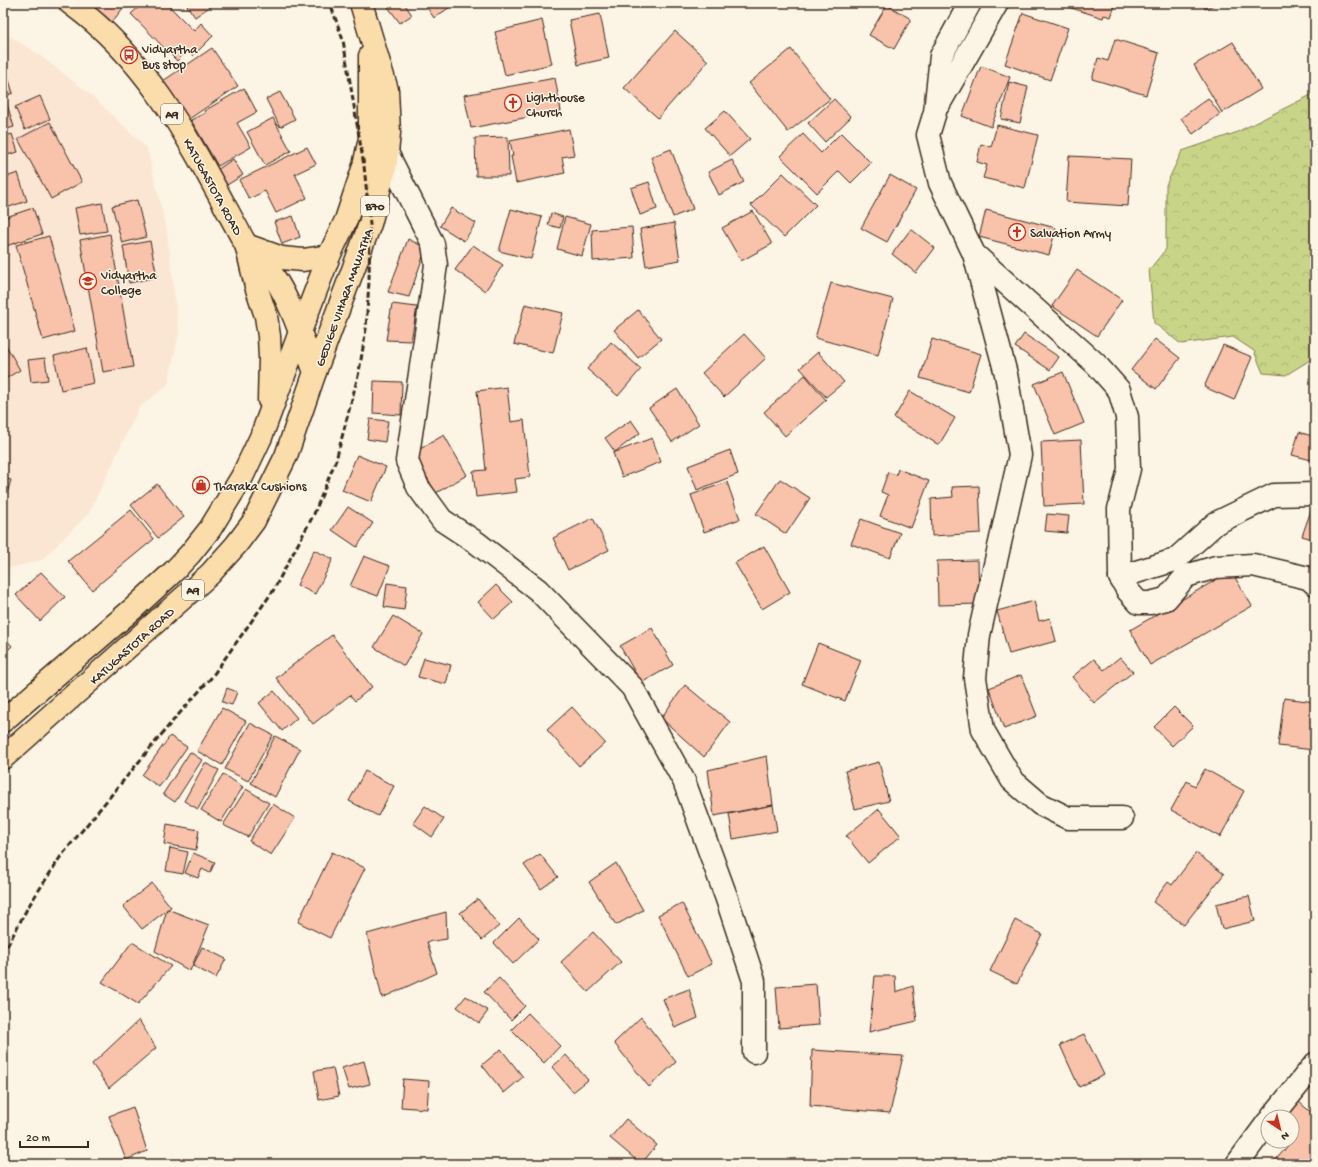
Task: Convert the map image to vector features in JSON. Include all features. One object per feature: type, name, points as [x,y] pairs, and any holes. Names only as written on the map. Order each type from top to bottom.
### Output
[{"type":"main road","name":"KATUGASTOTA ROAD","points":[[3,758],[210,574],[236,545],[254,521],[286,456],[315,372],[290,307],[274,277],[246,245],[166,103],[124,50],[103,30],[70,3]]},
{"type":"main road","name":"GEDIGE VIHARA MAWATHA","points":[[315,372],[370,224],[385,168],[387,153],[389,133],[387,90],[361,3]]},
{"type":"main road","name":"GEDIGE VIHARA MAWATHA","points":[[269,418],[329,256],[346,220],[364,166],[370,138],[370,35]]},
{"type":"main road","name":"KATUGASTOTA ROAD","points":[[3,721],[135,607],[173,572],[210,529],[242,476],[269,418],[269,336],[266,316],[256,286],[246,245]]},
{"type":"main road","points":[[246,245],[282,258],[303,260],[329,256]]},
{"type":"street","points":[[970,3],[941,56],[935,112],[928,134],[940,183],[974,254],[1006,374],[1020,455],[979,635],[975,678],[983,730],[1012,780],[1040,804],[1068,818],[1122,818]]},
{"type":"street","points":[[935,112],[997,3]]},
{"type":"street","points":[[387,153],[433,244],[436,265],[406,461],[418,487],[442,520],[477,543],[538,590],[632,687],[684,781],[727,899],[754,981],[754,1052]]},
{"type":"street","points":[[974,254],[1096,364],[1119,390],[1127,417],[1130,469],[1119,509],[1120,577],[1128,591],[1139,603],[1150,603],[1166,599],[1186,576],[1216,567],[1253,565],[1308,578],[1315,584]]},
{"type":"street","points":[[1120,577],[1175,560],[1216,523],[1274,495],[1315,494]]},
{"type":"street","points":[[1278,1109],[1315,1064]]},
{"type":"street","points":[[1237,1164],[1260,1133]]},
{"type":"shaded area","name":"Vidyartha College","points":[[3,32],[37,53],[90,94],[147,148],[167,230],[179,333],[168,385],[139,408],[89,513],[42,560],[3,570]]},
{"type":"green space","points":[[1315,93],[1315,357],[1286,375],[1263,373],[1254,351],[1233,337],[1181,344],[1154,323],[1149,270],[1166,249],[1166,185],[1182,151],[1235,133]]},
{"type":"building","points":[[88,3],[127,3],[112,22]]},
{"type":"building","points":[[143,3],[166,3],[194,31],[201,23],[213,36],[193,56],[188,50],[177,61],[131,14]]},
{"type":"building","points":[[185,3],[215,3],[195,17]]},
{"type":"building","points":[[385,3],[404,3],[412,15],[400,23]]},
{"type":"building","points":[[424,3],[452,3],[453,5],[434,18]]},
{"type":"building","points":[[1066,3],[1116,3],[1111,17],[1104,15],[1103,18],[1065,6]]},
{"type":"building","points":[[1202,3],[1217,3],[1205,9]]},
{"type":"building","points":[[887,5],[911,19],[894,49],[869,35]]},
{"type":"building","points":[[1023,13],[1068,28],[1050,80],[1005,64]]},
{"type":"building","points":[[600,14],[609,58],[578,65],[569,20]]},
{"type":"building","points":[[542,20],[552,64],[505,75],[495,32]]},
{"type":"building","points":[[675,31],[708,61],[658,118],[624,88]]},
{"type":"building","points":[[1115,39],[1159,53],[1146,95],[1092,79],[1098,58],[1108,61]]},
{"type":"building","points":[[1233,42],[1261,89],[1222,113],[1194,65]]},
{"type":"building","points":[[212,48],[238,86],[189,119],[163,81]]},
{"type":"building","points":[[791,49],[830,99],[788,132],[749,83]]},
{"type":"building","points":[[3,61],[13,93],[3,97]]},
{"type":"building","points":[[981,66],[1010,77],[991,127],[962,116]]},
{"type":"building","name":"Lighthouse Church","points":[[555,78],[561,111],[471,128],[464,95]]},
{"type":"building","points":[[1009,82],[1028,87],[1020,123],[1001,119]]},
{"type":"building","points":[[244,88],[257,112],[237,123],[251,147],[218,166],[191,120],[205,113],[204,111]]},
{"type":"building","points":[[280,92],[295,119],[280,127],[266,99]]},
{"type":"building","points":[[40,96],[50,119],[25,130],[15,107]]},
{"type":"building","points":[[1208,98],[1220,114],[1193,134],[1181,118]]},
{"type":"building","points":[[834,99],[851,117],[825,142],[808,123]]},
{"type":"building","points":[[6,101],[14,127],[3,130],[3,102]]},
{"type":"building","points":[[725,111],[750,139],[730,156],[705,128]]},
{"type":"building","points":[[273,118],[291,151],[265,165],[247,132]]},
{"type":"building","points":[[50,122],[82,182],[51,199],[18,139]]},
{"type":"building","points":[[997,125],[1038,135],[1025,188],[983,178],[987,165],[977,162],[981,144],[991,147]]},
{"type":"building","points":[[569,129],[574,155],[562,157],[565,173],[516,183],[510,141]]},
{"type":"building","points":[[841,133],[871,163],[851,183],[839,171],[817,193],[780,156],[803,134],[821,153]]},
{"type":"building","points":[[12,134],[18,152],[3,156],[3,137]]},
{"type":"building","points":[[508,137],[509,176],[476,176],[475,138]]},
{"type":"building","points":[[307,147],[316,164],[295,174],[307,198],[276,213],[265,191],[249,199],[239,180]]},
{"type":"building","points":[[671,149],[693,209],[673,217],[651,157]]},
{"type":"building","points":[[1069,156],[1131,159],[1128,206],[1066,202]]},
{"type":"building","points":[[233,159],[243,175],[227,185],[217,170]]},
{"type":"building","points":[[732,160],[744,182],[719,195],[708,172]]},
{"type":"building","points":[[18,173],[27,201],[3,209],[3,178]]},
{"type":"building","points":[[783,173],[816,205],[784,237],[751,205]]},
{"type":"building","points":[[890,175],[916,190],[887,242],[861,228]]},
{"type":"building","points":[[649,182],[657,209],[640,215],[631,188]]},
{"type":"building","points":[[137,200],[146,237],[122,243],[112,206]]},
{"type":"building","points":[[102,203],[107,231],[80,235],[75,208]]},
{"type":"building","points":[[33,208],[42,234],[3,247],[3,218]]},
{"type":"building","points":[[451,208],[476,223],[464,241],[440,226]]},
{"type":"building","points":[[511,209],[542,217],[531,259],[499,251]]},
{"type":"building","name":"Salvation Army","points":[[986,210],[1056,228],[1049,255],[979,237]]},
{"type":"building","points":[[753,211],[772,244],[741,261],[722,228]]},
{"type":"building","points":[[551,213],[563,217],[560,228],[548,225]]},
{"type":"building","points":[[293,216],[300,237],[282,244],[274,222]]},
{"type":"building","points":[[565,217],[591,224],[582,256],[557,249]]},
{"type":"building","points":[[674,223],[680,260],[646,266],[640,229]]},
{"type":"building","points":[[632,227],[634,258],[593,261],[592,230]]},
{"type":"building","points":[[911,229],[935,248],[916,273],[892,254]]},
{"type":"building","points":[[110,234],[133,367],[103,372],[80,240]]},
{"type":"building","points":[[49,236],[75,331],[43,340],[16,245]]},
{"type":"building","points":[[408,239],[426,248],[409,297],[388,292]]},
{"type":"building","points":[[150,241],[157,277],[129,283],[123,246]]},
{"type":"building","points":[[473,245],[503,265],[485,291],[455,270]]},
{"type":"building","points":[[1077,270],[1122,300],[1097,336],[1052,306]]},
{"type":"building","points":[[831,283],[893,299],[878,355],[815,338]]},
{"type":"building","points":[[392,304],[417,307],[411,341],[386,340]]},
{"type":"building","points":[[525,304],[563,313],[553,353],[514,344]]},
{"type":"building","points":[[638,310],[661,339],[638,358],[614,330]]},
{"type":"building","points":[[744,334],[766,358],[724,397],[702,373]]},
{"type":"building","points":[[1024,334],[1059,357],[1050,370],[1015,347]]},
{"type":"building","points":[[932,339],[981,354],[969,392],[920,378]]},
{"type":"building","points":[[1155,339],[1180,358],[1156,389],[1131,370]]},
{"type":"building","points":[[3,340],[20,370],[3,380]]},
{"type":"building","points":[[611,342],[641,369],[618,396],[587,369]]},
{"type":"building","points":[[1223,345],[1252,357],[1234,400],[1204,387]]},
{"type":"building","points":[[87,348],[94,383],[61,390],[54,356]]},
{"type":"building","points":[[818,352],[844,382],[826,397],[800,368]]},
{"type":"building","points":[[45,358],[48,380],[31,382],[28,360]]},
{"type":"building","points":[[1063,372],[1084,423],[1055,435],[1034,384]]},
{"type":"building","points":[[805,375],[826,400],[785,436],[764,412]]},
{"type":"building","points":[[374,381],[402,382],[401,415],[373,413]]},
{"type":"building","points":[[507,387],[511,422],[524,420],[530,477],[515,479],[517,492],[476,497],[473,471],[486,470],[477,391]]},
{"type":"building","points":[[677,389],[699,424],[672,442],[649,408]]},
{"type":"building","points":[[910,391],[955,418],[939,445],[894,418]]},
{"type":"building","points":[[370,419],[388,421],[385,442],[367,439]]},
{"type":"building","points":[[631,420],[640,433],[615,452],[605,438]]},
{"type":"building","points":[[1299,432],[1315,437],[1315,461],[1292,455]]},
{"type":"building","points":[[444,435],[467,475],[436,493],[413,453]]},
{"type":"building","points":[[652,438],[661,462],[622,477],[613,453]]},
{"type":"building","points":[[1081,440],[1084,504],[1044,506],[1041,442]]},
{"type":"building","points":[[730,450],[738,474],[697,490],[688,466]]},
{"type":"building","points":[[357,455],[386,467],[371,502],[342,490]]},
{"type":"building","points":[[898,469],[929,481],[911,528],[880,516],[888,495],[881,492],[888,472],[896,475]]},
{"type":"building","points":[[3,478],[11,480],[3,507]]},
{"type":"building","points":[[780,479],[810,498],[786,534],[756,514]]},
{"type":"building","points":[[727,482],[740,519],[704,532],[691,495]]},
{"type":"building","points":[[157,484],[184,517],[158,538],[131,505]]},
{"type":"building","points":[[979,486],[981,533],[932,536],[931,499],[953,497],[952,487]]},
{"type":"building","points":[[1315,502],[1315,540],[1302,536]]},
{"type":"building","points":[[348,507],[373,523],[357,547],[332,530]]},
{"type":"building","points":[[131,510],[154,539],[92,590],[68,561]]},
{"type":"building","points":[[1047,514],[1069,516],[1067,533],[1045,531]]},
{"type":"building","points":[[593,518],[609,550],[568,570],[553,538]]},
{"type":"building","points":[[861,519],[900,533],[890,558],[851,544]]},
{"type":"building","points":[[764,546],[790,592],[762,609],[735,563]]},
{"type":"building","points":[[314,550],[333,559],[315,594],[297,585]]},
{"type":"building","points":[[364,556],[390,566],[378,596],[350,586]]},
{"type":"building","points":[[978,560],[979,604],[938,605],[937,561]]},
{"type":"building","points":[[1231,571],[1252,606],[1150,665],[1130,630]]},
{"type":"building","points":[[41,572],[65,597],[40,621],[16,595]]},
{"type":"building","points":[[387,583],[407,586],[404,610],[384,607]]},
{"type":"building","points":[[496,585],[513,602],[494,619],[478,602]]},
{"type":"building","points":[[1034,601],[1039,621],[1050,618],[1056,641],[1009,654],[997,611]]},
{"type":"building","points":[[393,616],[423,634],[404,666],[374,647]]},
{"type":"building","points":[[652,628],[673,665],[641,683],[620,646]]},
{"type":"building","points":[[332,635],[372,687],[355,701],[350,695],[313,724],[276,678]]},
{"type":"building","points":[[3,636],[12,646],[3,655]]},
{"type":"building","points":[[818,643],[861,660],[845,701],[802,684]]},
{"type":"building","points":[[1120,657],[1133,672],[1094,703],[1072,677],[1094,659],[1104,670]]},
{"type":"building","points":[[424,658],[451,665],[446,684],[418,677]]},
{"type":"building","points":[[1021,675],[1037,716],[1004,729],[989,688]]},
{"type":"building","points":[[685,685],[730,722],[704,757],[661,718]]},
{"type":"building","points":[[227,688],[237,692],[232,705],[222,702]]},
{"type":"building","points":[[274,691],[297,718],[282,731],[259,703]]},
{"type":"building","points":[[1284,698],[1315,702],[1314,750],[1278,746]]},
{"type":"building","points":[[572,707],[605,743],[579,766],[547,730]]},
{"type":"building","points":[[1174,707],[1193,726],[1172,746],[1154,727]]},
{"type":"building","points":[[222,708],[246,721],[222,765],[197,751]]},
{"type":"building","points":[[250,723],[273,735],[248,781],[225,769]]},
{"type":"building","points":[[170,736],[187,747],[159,787],[142,775]]},
{"type":"building","points":[[275,736],[300,749],[275,797],[251,783]]},
{"type":"building","points":[[190,752],[202,760],[175,802],[163,794]]},
{"type":"building","points":[[767,756],[773,805],[714,816],[708,770]]},
{"type":"building","points":[[879,762],[889,801],[855,809],[845,771]]},
{"type":"building","points":[[205,763],[219,770],[198,809],[184,801]]},
{"type":"building","points":[[1205,769],[1244,791],[1220,837],[1171,810],[1187,781],[1195,786]]},
{"type":"building","points":[[365,771],[394,786],[378,816],[349,801]]},
{"type":"building","points":[[223,774],[243,787],[221,822],[201,810]]},
{"type":"building","points":[[246,789],[269,803],[248,837],[223,825]]},
{"type":"building","points":[[273,804],[295,818],[271,855],[249,841]]},
{"type":"building","points":[[773,805],[777,831],[733,839],[729,814]]},
{"type":"building","points":[[425,806],[444,819],[432,837],[413,823]]},
{"type":"building","points":[[879,809],[901,836],[868,863],[846,836]]},
{"type":"building","points":[[167,824],[199,830],[196,850],[164,844]]},
{"type":"building","points":[[170,848],[188,852],[183,874],[166,871]]},
{"type":"building","points":[[332,852],[365,868],[330,938],[298,922]]},
{"type":"building","points":[[193,853],[215,862],[210,873],[202,869],[198,878],[185,873]]},
{"type":"building","points":[[1196,853],[1224,874],[1184,925],[1153,902],[1168,882],[1172,885]]},
{"type":"building","points":[[540,854],[558,877],[541,889],[524,865]]},
{"type":"building","points":[[616,863],[643,910],[616,925],[589,882]]},
{"type":"building","points":[[152,883],[171,907],[142,929],[123,906]]},
{"type":"building","points":[[1249,896],[1255,921],[1222,929],[1216,904]]},
{"type":"building","points":[[478,899],[499,926],[482,940],[460,913]]},
{"type":"building","points":[[682,903],[712,964],[688,976],[658,915]]},
{"type":"building","points":[[167,909],[209,925],[190,971],[155,951]]},
{"type":"building","points":[[446,912],[447,939],[427,942],[437,973],[382,998],[367,934]]},
{"type":"building","points":[[519,918],[539,939],[513,964],[494,943]]},
{"type":"building","points":[[1015,920],[1042,934],[1017,984],[990,971]]},
{"type":"building","points":[[593,932],[621,962],[588,992],[561,962]]},
{"type":"building","points":[[132,942],[171,966],[138,1004],[102,982]]},
{"type":"building","points":[[202,947],[226,959],[216,978],[193,966]]},
{"type":"building","points":[[875,976],[895,976],[896,992],[913,986],[917,1021],[869,1032]]},
{"type":"building","points":[[499,978],[525,1006],[511,1020],[484,992]]},
{"type":"building","points":[[816,984],[819,1025],[779,1028],[776,987]]},
{"type":"building","points":[[689,989],[698,1018],[675,1028],[663,999]]},
{"type":"building","points":[[466,996],[488,1011],[479,1023],[457,1007]]},
{"type":"building","points":[[528,1013],[560,1046],[544,1063],[511,1030]]},
{"type":"building","points":[[641,1017],[676,1062],[649,1087],[614,1043]]},
{"type":"building","points":[[139,1020],[156,1048],[109,1088],[92,1064]]},
{"type":"building","points":[[1084,1034],[1104,1075],[1079,1087],[1060,1045]]},
{"type":"building","points":[[501,1049],[523,1077],[504,1093],[482,1065]]},
{"type":"building","points":[[812,1050],[903,1056],[890,1113],[810,1106]]},
{"type":"building","points":[[566,1055],[588,1080],[573,1092],[552,1067]]},
{"type":"building","points":[[364,1061],[370,1084],[349,1089],[342,1068]]},
{"type":"building","points":[[333,1068],[339,1096],[319,1100],[314,1071]]},
{"type":"building","points":[[403,1079],[429,1081],[427,1109],[401,1107]]},
{"type":"building","points":[[1298,1101],[1315,1116],[1315,1164],[1272,1164],[1285,1149],[1300,1149],[1300,1109],[1291,1109]]},
{"type":"building","points":[[133,1107],[147,1151],[126,1160],[109,1116]]},
{"type":"building","points":[[626,1119],[657,1145],[641,1164],[610,1138]]},
{"type":"railway","points":[[3,954],[28,907],[61,856],[171,723],[211,678],[273,591],[314,514],[336,460],[359,372],[366,329],[370,224],[364,166],[343,40],[330,3]]},
{"type":"place","name":"Vidyartha Bus stop","points":[[129,55]]},
{"type":"place","name":"Lighthouse Church","points":[[513,103]]},
{"type":"place","name":"Salvation Army","points":[[1017,232]]},
{"type":"place","name":"Vidyartha College","points":[[88,281]]},
{"type":"place","name":"Tharaka Cushions","points":[[201,485]]}]
